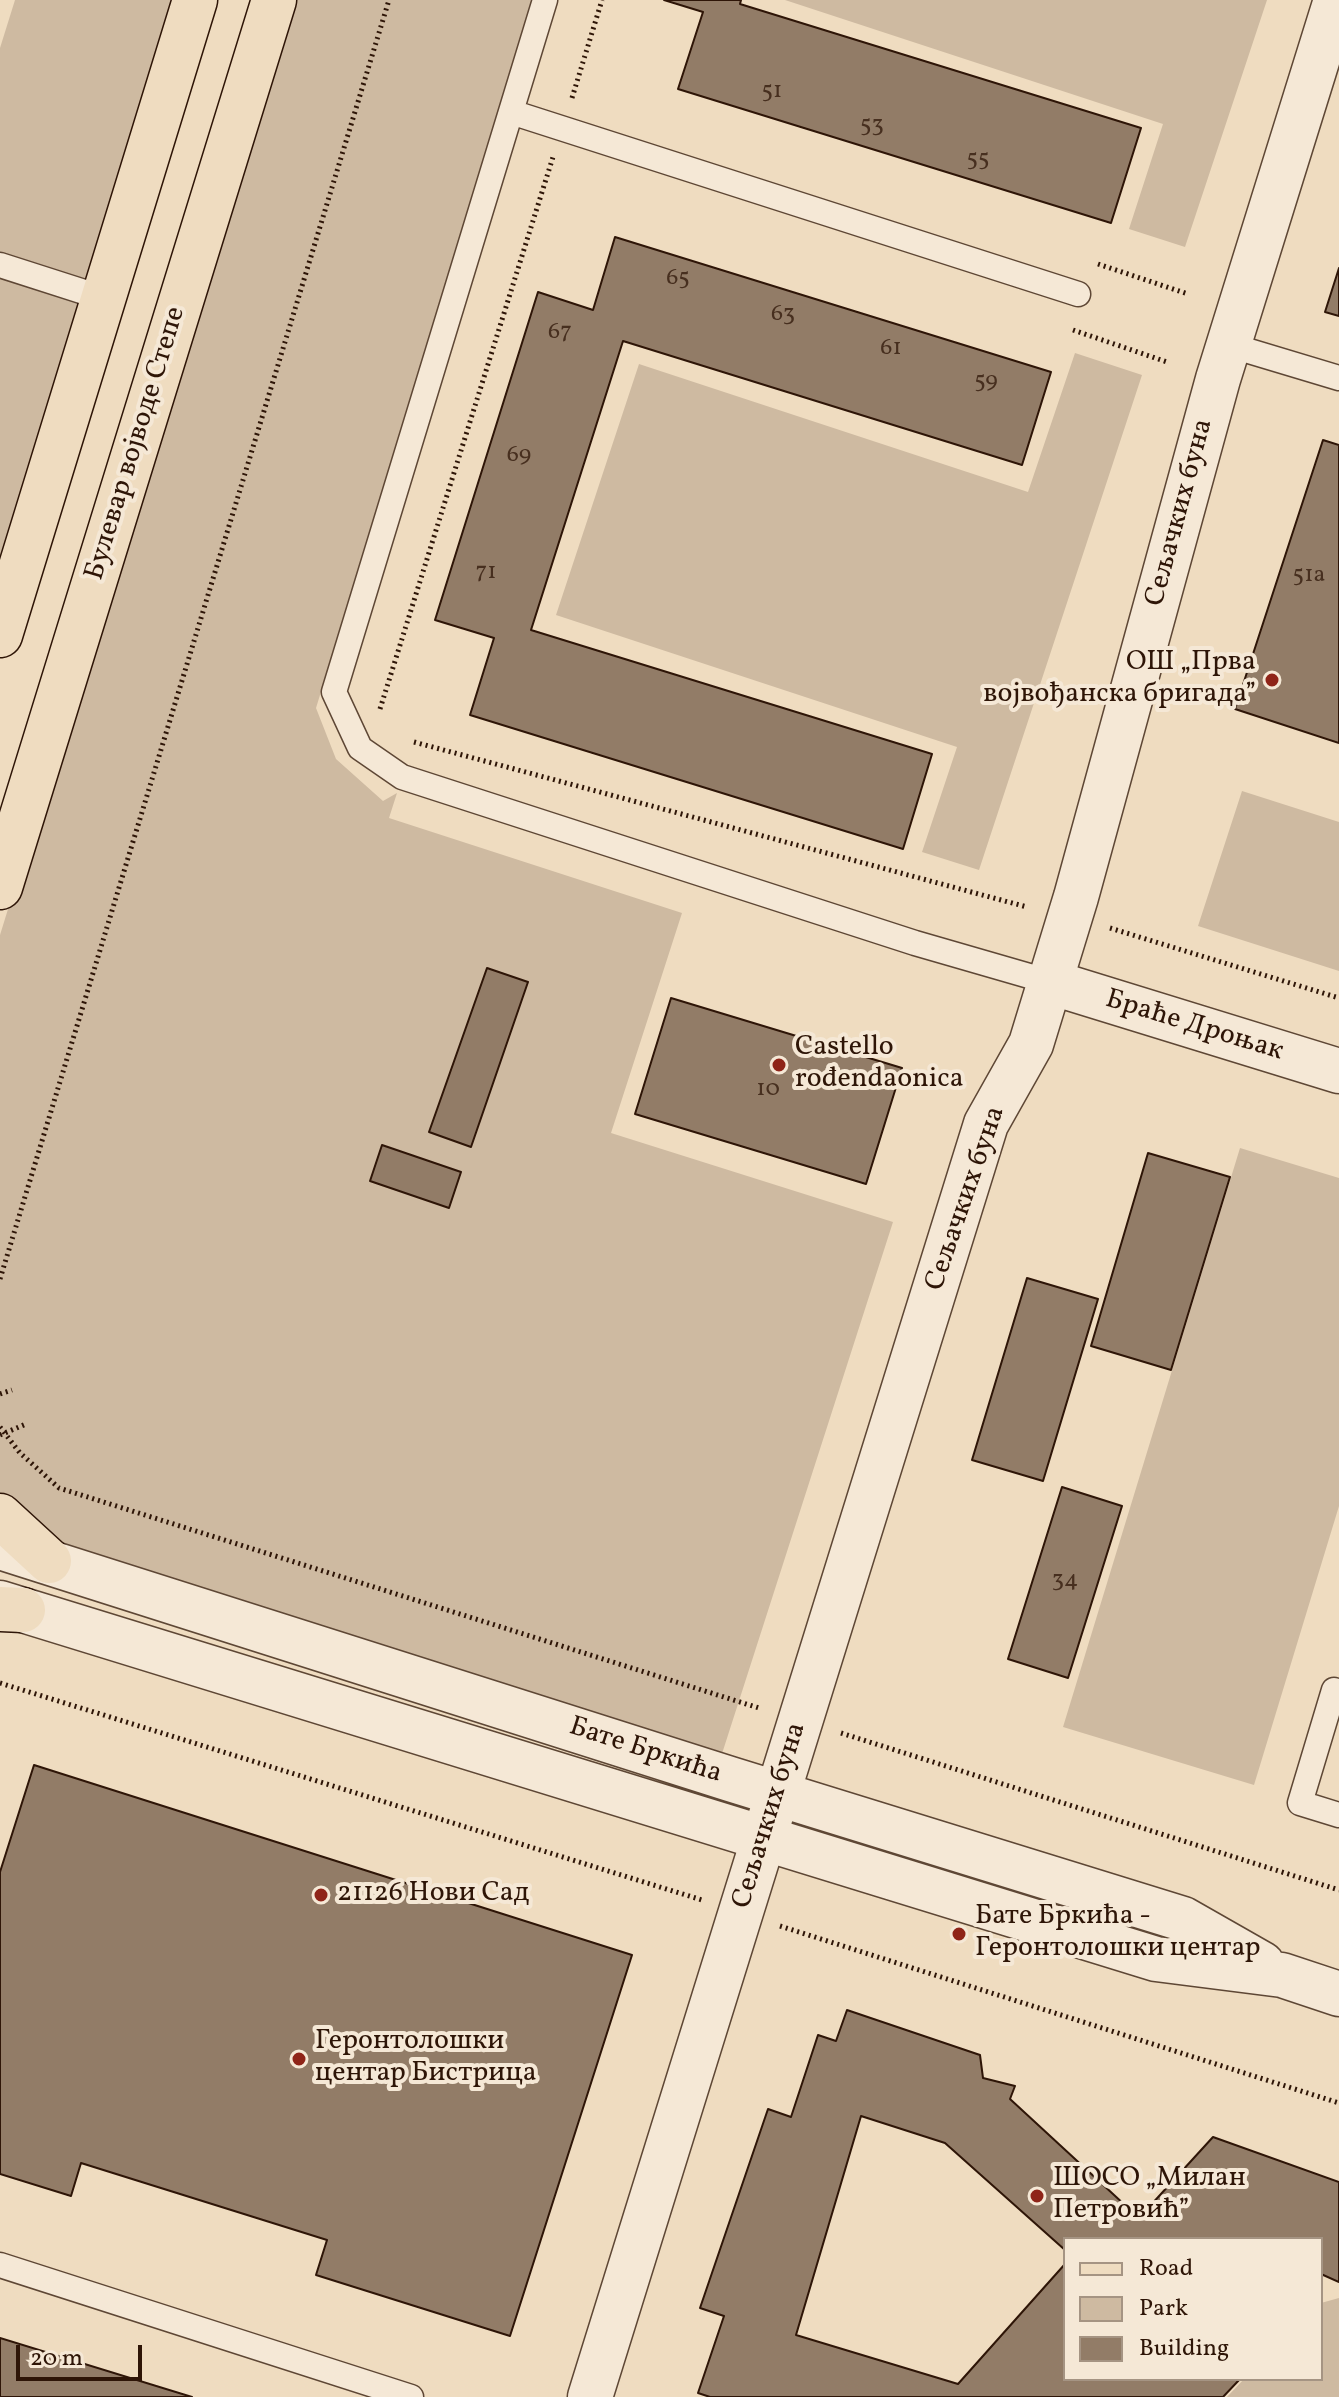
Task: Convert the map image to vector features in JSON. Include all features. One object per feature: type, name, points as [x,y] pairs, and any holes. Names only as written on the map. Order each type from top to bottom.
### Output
[{"type":"main road","points":[[0,635],[195,0]]},
{"type":"main road","name":"Булевар војводе Степе","points":[[0,887],[274,0]]},
{"type":"main road","points":[[0,1516],[49,1561]]},
{"type":"street","name":"Сељачких буна","points":[[590,2397],[986,1124],[1031,1044],[1229,345],[1336,0]]},
{"type":"street","name":"Браће Дроњак","points":[[1050,982],[1339,1071]]},
{"type":"street","name":"Бате Бркића","points":[[0,1547],[1183,1919],[1282,1975],[1339,1994]]},
{"type":"street","name":"Бате Бркића","points":[[8,1607],[1156,1959],[1282,1975]]},
{"type":"lane","points":[[545,0],[334,692],[360,748],[402,777],[900,938],[1050,982]]},
{"type":"lane","points":[[511,112],[1078,294]]},
{"type":"lane","points":[[0,265],[103,298]]},
{"type":"lane","points":[[1229,345],[1339,378]]},
{"type":"lane","points":[[1339,1692],[1334,1690],[1300,1803],[1339,1815]]},
{"type":"lane","points":[[0,2265],[411,2397]]},
{"type":"path","points":[[0,1279],[389,0]]},
{"type":"path","points":[[378,716],[602,0]]},
{"type":"path","points":[[1167,362],[1067,327],[1088,261],[1188,294]]},
{"type":"path","points":[[403,739],[1015,903],[1068,920],[1118,930],[1339,998]]},
{"type":"path","points":[[0,1394],[12,1390]]},
{"type":"path","points":[[2,1434],[26,1424]]},
{"type":"path","points":[[0,1427],[2,1434],[20,1453],[59,1488],[1339,1890]]},
{"type":"path","points":[[0,1683],[1339,2103]]},
{"type":"green space","points":[[15,0],[182,0],[0,596],[0,48]]},
{"type":"green space","points":[[289,0],[533,0],[316,708],[336,759],[383,801],[397,793],[389,818],[682,913],[611,1133],[893,1222],[719,1763],[54,1550],[0,1493],[0,935]]},
{"type":"green space","points":[[785,0],[1267,0],[1185,247],[1129,229],[1163,124]]},
{"type":"green space","points":[[1075,353],[1142,375],[979,870],[922,852],[957,747],[556,615],[639,364],[1028,492]]},
{"type":"green space","points":[[1242,791],[1339,822],[1339,971],[1198,926]]},
{"type":"green space","points":[[1240,1148],[1339,1178],[1339,1506],[1254,1785],[1063,1727]]},
{"type":"green space","points":[[1339,2298],[1339,2397],[1227,2397],[1242,2381],[1323,2381],[1323,2302]]},
{"type":"building","points":[[664,0],[741,0],[740,4],[1141,128],[1111,223],[678,89],[703,12]]},
{"type":"building","points":[[615,237],[1051,372],[1022,465],[623,341],[531,630],[932,754],[903,849],[470,715],[494,638],[435,620],[538,292],[593,310]]},
{"type":"building","points":[[1339,268],[1339,316],[1325,312]]},
{"type":"building","points":[[1323,440],[1339,445],[1339,743],[1235,709]]},
{"type":"building","points":[[487,968],[528,982],[471,1147],[429,1132]]},
{"type":"building","points":[[671,998],[902,1068],[866,1184],[635,1114]]},
{"type":"building","points":[[382,1145],[461,1172],[449,1208],[370,1181]]},
{"type":"building","points":[[1148,1153],[1230,1177],[1171,1370],[1091,1346]]},
{"type":"building","points":[[1027,1278],[1098,1299],[1043,1481],[972,1460]]},
{"type":"building","points":[[1062,1487],[1122,1506],[1068,1678],[1008,1659]]},
{"type":"building","name":"Геронтолошки центар Бистрица","points":[[34,1765],[632,1955],[510,2336],[316,2275],[327,2240],[81,2163],[71,2196],[0,2174],[0,1872]]},
{"type":"building","points":[[847,2010],[980,2055],[983,2078],[1015,2086],[1010,2099],[1139,2218],[1213,2137],[1339,2182],[1339,2282],[1323,2275],[1323,2237],[1063,2237],[1063,2248],[945,2143],[861,2116],[796,2335],[958,2384],[1063,2266],[1063,2381],[1238,2381],[1223,2397],[710,2397],[698,2393],[724,2316],[700,2308],[768,2109],[791,2117],[818,2035],[836,2041]]},
{"type":"building","points":[[0,2338],[192,2397],[0,2397]]},
{"type":"place","name":"ОШ „Прва војвођанска бригада”","points":[[1272,680]]},
{"type":"place","name":"Castello rođendaonica","points":[[779,1065]]},
{"type":"place","name":"21126 Нови Сад","points":[[321,1895]]},
{"type":"place","name":"Бате Бркића - Геронтолошки центар","points":[[959,1934]]},
{"type":"place","name":"Геронтолошки центар Бистрица","points":[[299,2059]]},
{"type":"place","name":"ШОСО „Милан Петровић”","points":[[1037,2196]]}]
